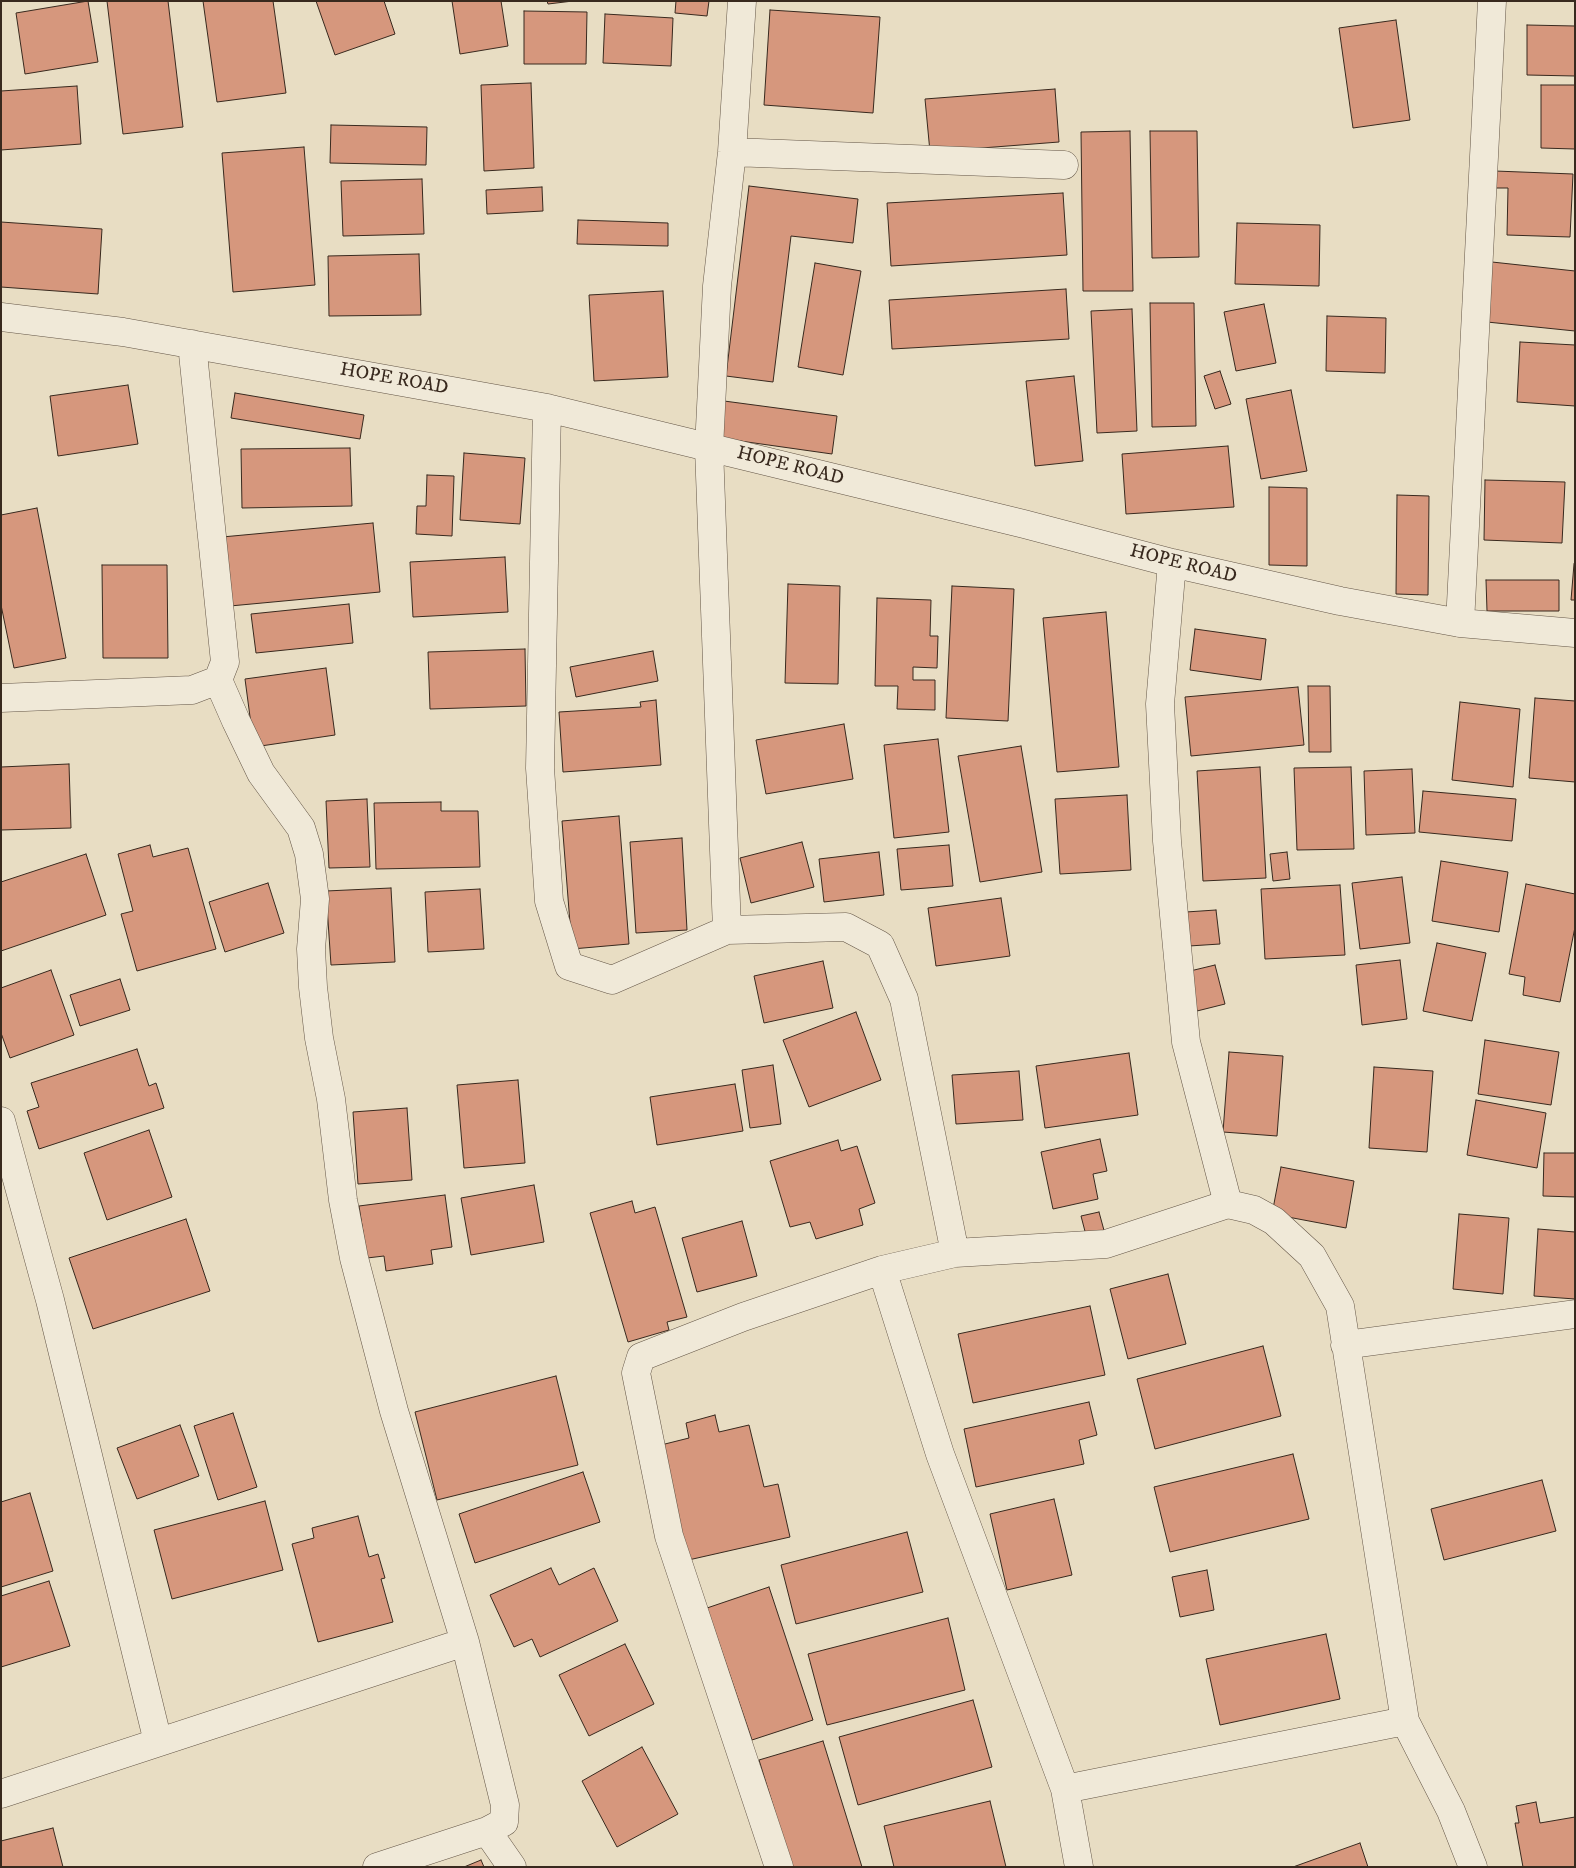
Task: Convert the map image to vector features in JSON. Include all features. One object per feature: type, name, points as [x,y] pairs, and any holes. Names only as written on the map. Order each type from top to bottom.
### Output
[{"type":"street","points":[[727,930],[709,448],[717,286],[732,152],[742,1]]},
{"type":"street","points":[[1460,623],[1492,1]]},
{"type":"street","points":[[732,152],[1064,165]]},
{"type":"street","name":"HOPE ROAD","points":[[1,317],[123,332],[546,408],[1024,524],[1172,564],[1340,601],[1460,623],[1575,633]]},
{"type":"street","points":[[192,344],[225,662],[218,680],[261,773],[301,828],[309,854],[315,899],[311,949],[314,996],[319,1038],[331,1099],[343,1200],[354,1258],[394,1411],[465,1642],[505,1805],[504,1822],[487,1831],[377,1867]]},
{"type":"street","points":[[546,408],[540,768],[550,901],[569,966],[612,980],[727,930],[846,927],[880,945],[904,999],[954,1253]]},
{"type":"street","points":[[1172,564],[1160,704],[1167,842],[1186,1042],[1228,1204]]},
{"type":"street","points":[[1,698],[192,690],[218,680]]},
{"type":"street","points":[[1,1121],[50,1300],[158,1742]]},
{"type":"street","points":[[779,1867],[669,1536],[636,1373],[641,1357],[743,1317],[882,1270],[954,1253],[1106,1244],[1228,1204],[1254,1210],[1274,1221],[1312,1256],[1340,1306],[1405,1721],[1451,1811],[1473,1867]]},
{"type":"street","points":[[882,1270],[940,1454],[1065,1790],[1078,1867]]},
{"type":"street","points":[[1345,1345],[1575,1314]]},
{"type":"street","points":[[1,1794],[465,1642]]},
{"type":"street","points":[[1065,1790],[1405,1721]]},
{"type":"street","points":[[487,1831],[512,1867]]},
{"type":"building","points":[[88,1],[98,62],[25,74],[16,13]]},
{"type":"building","points":[[107,1],[168,1],[183,127],[123,134]]},
{"type":"building","points":[[203,1],[273,1],[286,93],[217,102]]},
{"type":"building","points":[[316,1],[384,1],[395,34],[335,55]]},
{"type":"building","points":[[452,1],[501,1],[508,46],[460,54]]},
{"type":"building","points":[[547,1],[573,1],[548,4]]},
{"type":"building","points":[[676,1],[709,1],[707,16],[675,13]]},
{"type":"building","points":[[770,10],[880,17],[873,113],[764,105]]},
{"type":"building","points":[[524,11],[587,12],[586,64],[524,64]]},
{"type":"building","points":[[605,14],[673,18],[671,66],[603,63]]},
{"type":"building","points":[[1396,20],[1410,120],[1353,128],[1339,28]]},
{"type":"building","points":[[1527,25],[1575,26],[1575,76],[1527,75]]},
{"type":"building","points":[[531,83],[534,168],[484,171],[481,85]]},
{"type":"building","points":[[1541,85],[1575,85],[1575,149],[1541,148]]},
{"type":"building","points":[[77,86],[81,144],[1,150],[1,91]]},
{"type":"building","points":[[1055,89],[1059,142],[930,152],[925,99]]},
{"type":"building","points":[[331,125],[427,127],[426,165],[330,163]]},
{"type":"building","points":[[1130,131],[1133,291],[1083,291],[1081,132]]},
{"type":"building","points":[[1150,131],[1197,131],[1199,257],[1152,258]]},
{"type":"building","points":[[304,147],[315,285],[233,292],[222,153]]},
{"type":"building","points":[[1495,171],[1573,174],[1570,237],[1507,235],[1508,188],[1495,188]]},
{"type":"building","points":[[422,179],[424,234],[343,236],[341,181]]},
{"type":"building","points":[[749,186],[858,199],[853,243],[791,236],[773,382],[726,376]]},
{"type":"building","points":[[542,187],[543,211],[487,214],[486,190]]},
{"type":"building","points":[[1063,193],[1067,255],[891,266],[887,203]]},
{"type":"building","points":[[578,220],[668,223],[668,246],[577,244]]},
{"type":"building","points":[[1,222],[102,229],[98,294],[1,287]]},
{"type":"building","points":[[1237,223],[1320,225],[1319,286],[1235,284]]},
{"type":"building","points":[[419,254],[421,315],[329,316],[328,256]]},
{"type":"building","points":[[1492,262],[1575,271],[1575,331],[1487,322]]},
{"type":"building","points":[[815,263],[861,271],[843,375],[798,367]]},
{"type":"building","points":[[1066,289],[1069,339],[892,349],[889,300]]},
{"type":"building","points":[[663,291],[668,377],[594,381],[589,295]]},
{"type":"building","points":[[1150,303],[1194,303],[1196,426],[1152,427]]},
{"type":"building","points":[[1264,304],[1276,363],[1236,371],[1224,312]]},
{"type":"building","points":[[1132,309],[1137,431],[1097,433],[1091,311]]},
{"type":"building","points":[[1327,316],[1386,318],[1385,373],[1326,371]]},
{"type":"building","points":[[1520,342],[1575,345],[1575,406],[1517,402]]},
{"type":"building","points":[[1220,371],[1231,404],[1215,409],[1204,376]]},
{"type":"building","points":[[1074,376],[1083,461],[1035,466],[1026,381]]},
{"type":"building","points":[[128,385],[138,444],[58,456],[50,396]]},
{"type":"building","points":[[1291,390],[1307,471],[1261,479],[1246,399]]},
{"type":"building","points":[[235,393],[364,415],[360,439],[231,418]]},
{"type":"building","points":[[724,401],[837,416],[832,454],[719,438]]},
{"type":"building","points":[[1228,446],[1234,507],[1126,514],[1122,454]]},
{"type":"building","points":[[350,448],[352,506],[242,508],[241,449]]},
{"type":"building","points":[[464,453],[525,458],[520,524],[460,520]]},
{"type":"building","points":[[427,475],[454,476],[452,536],[416,534],[417,506],[426,506]]},
{"type":"building","points":[[1485,480],[1565,482],[1562,543],[1484,540]]},
{"type":"building","points":[[1269,487],[1307,488],[1307,566],[1269,565]]},
{"type":"building","points":[[1397,495],[1429,496],[1428,595],[1396,594]]},
{"type":"building","points":[[37,508],[66,658],[14,668],[1,605],[1,515]]},
{"type":"building","points":[[373,523],[380,592],[230,606],[222,537]]},
{"type":"building","points":[[505,557],[508,612],[413,617],[410,562]]},
{"type":"building","points":[[1574,564],[1575,600],[1571,600]]},
{"type":"building","points":[[102,565],[167,565],[168,658],[103,658]]},
{"type":"building","points":[[1486,580],[1559,580],[1559,611],[1487,611]]},
{"type":"building","points":[[788,584],[840,586],[838,684],[785,683]]},
{"type":"building","points":[[952,586],[1014,589],[1008,721],[946,718]]},
{"type":"building","points":[[877,598],[931,600],[930,636],[938,636],[937,668],[913,667],[913,680],[935,680],[935,710],[897,709],[898,686],[875,686]]},
{"type":"building","points":[[349,604],[353,643],[256,653],[251,614]]},
{"type":"building","points":[[1106,612],[1119,767],[1057,772],[1043,618]]},
{"type":"building","points":[[1195,629],[1266,639],[1261,680],[1190,670]]},
{"type":"building","points":[[525,649],[526,706],[430,709],[428,652]]},
{"type":"building","points":[[653,651],[658,681],[576,697],[570,667]]},
{"type":"building","points":[[326,668],[335,735],[254,747],[245,679]]},
{"type":"building","points":[[1308,686],[1330,686],[1331,752],[1309,752]]},
{"type":"building","points":[[1298,687],[1304,745],[1191,756],[1185,697]]},
{"type":"building","points":[[1535,698],[1575,701],[1575,782],[1529,778]]},
{"type":"building","points":[[656,700],[661,765],[563,772],[559,712],[641,707],[640,702]]},
{"type":"building","points":[[1460,702],[1520,709],[1513,787],[1452,780]]},
{"type":"building","points":[[844,724],[853,779],[766,794],[756,740]]},
{"type":"building","points":[[938,739],[949,832],[894,838],[884,745]]},
{"type":"building","points":[[1021,746],[1042,872],[980,882],[958,756]]},
{"type":"building","points":[[69,764],[71,828],[1,830],[1,767]]},
{"type":"building","points":[[1260,767],[1266,878],[1203,881],[1197,771]]},
{"type":"building","points":[[1351,767],[1354,849],[1297,850],[1294,768]]},
{"type":"building","points":[[1412,769],[1415,833],[1366,835],[1364,771]]},
{"type":"building","points":[[1423,791],[1516,799],[1512,841],[1419,832]]},
{"type":"building","points":[[1127,795],[1131,870],[1060,874],[1055,799]]},
{"type":"building","points":[[367,799],[370,867],[329,868],[326,801]]},
{"type":"building","points":[[441,802],[441,811],[478,811],[480,867],[376,869],[374,803]]},
{"type":"building","points":[[619,816],[629,944],[572,949],[562,821]]},
{"type":"building","points":[[682,838],[687,930],[636,933],[630,842]]},
{"type":"building","points":[[802,842],[814,887],[751,903],[740,858]]},
{"type":"building","points":[[150,845],[153,857],[188,848],[216,949],[137,971],[121,914],[133,911],[118,854]]},
{"type":"building","points":[[949,845],[953,886],[901,890],[897,849]]},
{"type":"building","points":[[879,852],[884,895],[824,902],[819,859]]},
{"type":"building","points":[[1287,852],[1290,879],[1273,881],[1270,854]]},
{"type":"building","points":[[86,854],[106,915],[1,951],[1,882]]},
{"type":"building","points":[[1441,861],[1508,872],[1499,932],[1432,921]]},
{"type":"building","points":[[1402,877],[1410,943],[1360,949],[1352,883]]},
{"type":"building","points":[[268,883],[284,933],[225,952],[209,902]]},
{"type":"building","points":[[1526,884],[1575,894],[1575,927],[1560,1002],[1523,995],[1525,977],[1509,974]]},
{"type":"building","points":[[1340,885],[1345,955],[1265,959],[1261,889]]},
{"type":"building","points":[[391,888],[395,962],[331,965],[326,891]]},
{"type":"building","points":[[480,889],[484,949],[428,952],[425,892]]},
{"type":"building","points":[[1001,898],[1010,956],[936,966],[928,908]]},
{"type":"building","points":[[1216,910],[1220,944],[1189,946],[1186,912]]},
{"type":"building","points":[[1437,943],[1486,953],[1472,1021],[1423,1011]]},
{"type":"building","points":[[1400,960],[1407,1019],[1362,1025],[1356,965]]},
{"type":"building","points":[[823,961],[833,1008],[764,1023],[754,976]]},
{"type":"building","points":[[1215,965],[1225,1004],[1197,1011],[1186,972]]},
{"type":"building","points":[[51,970],[74,1035],[10,1058],[1,1033],[1,988]]},
{"type":"building","points":[[120,979],[130,1010],[80,1026],[70,995]]},
{"type":"building","points":[[856,1012],[881,1080],[809,1107],[783,1040]]},
{"type":"building","points":[[1485,1040],[1559,1052],[1551,1105],[1478,1094]]},
{"type":"building","points":[[137,1049],[149,1086],[156,1083],[164,1108],[39,1149],[27,1111],[39,1107],[31,1083]]},
{"type":"building","points":[[1229,1052],[1283,1056],[1277,1136],[1223,1132]]},
{"type":"building","points":[[1129,1053],[1138,1115],[1045,1128],[1036,1066]]},
{"type":"building","points":[[773,1065],[781,1124],[750,1128],[742,1070]]},
{"type":"building","points":[[1374,1067],[1433,1071],[1427,1152],[1369,1148]]},
{"type":"building","points":[[1019,1071],[1023,1120],[956,1124],[952,1075]]},
{"type":"building","points":[[518,1080],[525,1163],[464,1168],[457,1085]]},
{"type":"building","points":[[735,1084],[743,1131],[657,1145],[650,1097]]},
{"type":"building","points":[[1476,1100],[1546,1113],[1537,1168],[1467,1155]]},
{"type":"building","points":[[407,1108],[412,1180],[358,1184],[353,1112]]},
{"type":"building","points":[[149,1130],[172,1197],[107,1220],[84,1153]]},
{"type":"building","points":[[1100,1139],[1107,1171],[1093,1174],[1098,1199],[1053,1209],[1041,1152]]},
{"type":"building","points":[[838,1140],[841,1151],[857,1146],[875,1203],[859,1209],[863,1225],[816,1239],[810,1222],[790,1227],[770,1161]]},
{"type":"building","points":[[1544,1153],[1575,1153],[1575,1197],[1543,1196]]},
{"type":"building","points":[[1281,1167],[1354,1181],[1346,1228],[1272,1214]]},
{"type":"building","points":[[534,1185],[544,1242],[471,1255],[461,1198]]},
{"type":"building","points":[[445,1195],[452,1247],[431,1250],[433,1264],[386,1271],[384,1256],[367,1258],[359,1206]]},
{"type":"building","points":[[632,1201],[635,1213],[655,1207],[687,1317],[667,1322],[669,1330],[628,1342],[590,1213]]},
{"type":"building","points":[[1099,1212],[1105,1234],[1087,1239],[1081,1216]]},
{"type":"building","points":[[1459,1214],[1509,1218],[1503,1294],[1453,1289]]},
{"type":"building","points":[[186,1219],[210,1291],[93,1329],[69,1258]]},
{"type":"building","points":[[742,1221],[757,1276],[697,1292],[682,1238]]},
{"type":"building","points":[[1538,1229],[1575,1232],[1575,1299],[1534,1296]]},
{"type":"building","points":[[1168,1274],[1186,1344],[1128,1359],[1110,1289]]},
{"type":"building","points":[[1090,1306],[1105,1375],[973,1403],[958,1334]]},
{"type":"building","points":[[1263,1346],[1281,1416],[1155,1449],[1137,1379]]},
{"type":"building","points":[[556,1376],[578,1465],[437,1500],[415,1412]]},
{"type":"building","points":[[1089,1402],[1097,1435],[1079,1440],[1084,1464],[976,1487],[964,1429]]},
{"type":"building","points":[[233,1413],[257,1487],[218,1500],[194,1426]]},
{"type":"building","points":[[715,1415],[719,1432],[749,1425],[764,1487],[778,1484],[790,1537],[684,1561],[657,1446],[689,1438],[686,1423]]},
{"type":"building","points":[[180,1425],[199,1476],[137,1499],[117,1448]]},
{"type":"building","points":[[1293,1454],[1309,1519],[1170,1552],[1154,1487]]},
{"type":"building","points":[[583,1472],[600,1522],[475,1563],[459,1514]]},
{"type":"building","points":[[1542,1480],[1556,1531],[1444,1560],[1431,1509]]},
{"type":"building","points":[[30,1493],[53,1571],[1,1587],[1,1502]]},
{"type":"building","points":[[1054,1499],[1072,1575],[1007,1590],[990,1514]]},
{"type":"building","points":[[265,1501],[283,1570],[172,1599],[154,1530]]},
{"type":"building","points":[[358,1516],[369,1557],[378,1554],[385,1578],[381,1579],[393,1622],[318,1642],[292,1544],[314,1538],[312,1528]]},
{"type":"building","points":[[907,1532],[923,1592],[796,1624],[781,1565]]},
{"type":"building","points":[[551,1568],[559,1585],[594,1568],[618,1621],[540,1657],[532,1639],[514,1647],[490,1595]]},
{"type":"building","points":[[1207,1570],[1214,1610],[1180,1617],[1172,1577]]},
{"type":"building","points":[[49,1581],[70,1646],[1,1667],[1,1596]]},
{"type":"building","points":[[769,1587],[813,1720],[752,1740],[707,1608]]},
{"type":"building","points":[[948,1618],[965,1690],[827,1725],[808,1654]]},
{"type":"building","points":[[1326,1634],[1340,1699],[1220,1725],[1206,1659]]},
{"type":"building","points":[[625,1644],[654,1704],[589,1736],[559,1675]]},
{"type":"building","points":[[973,1700],[992,1767],[858,1805],[839,1737]]},
{"type":"building","points":[[823,1741],[862,1867],[792,1867],[759,1760]]},
{"type":"building","points":[[642,1747],[678,1814],[617,1847],[582,1781]]},
{"type":"building","points":[[990,1801],[1006,1867],[894,1867],[884,1826]]},
{"type":"building","points":[[1536,1802],[1540,1823],[1575,1817],[1575,1867],[1523,1867],[1515,1823],[1519,1823],[1516,1806]]},
{"type":"building","points":[[53,1828],[63,1867],[1,1867],[1,1841]]},
{"type":"building","points":[[1360,1843],[1368,1867],[1293,1867]]},
{"type":"building","points":[[481,1860],[484,1867],[464,1867]]}]
